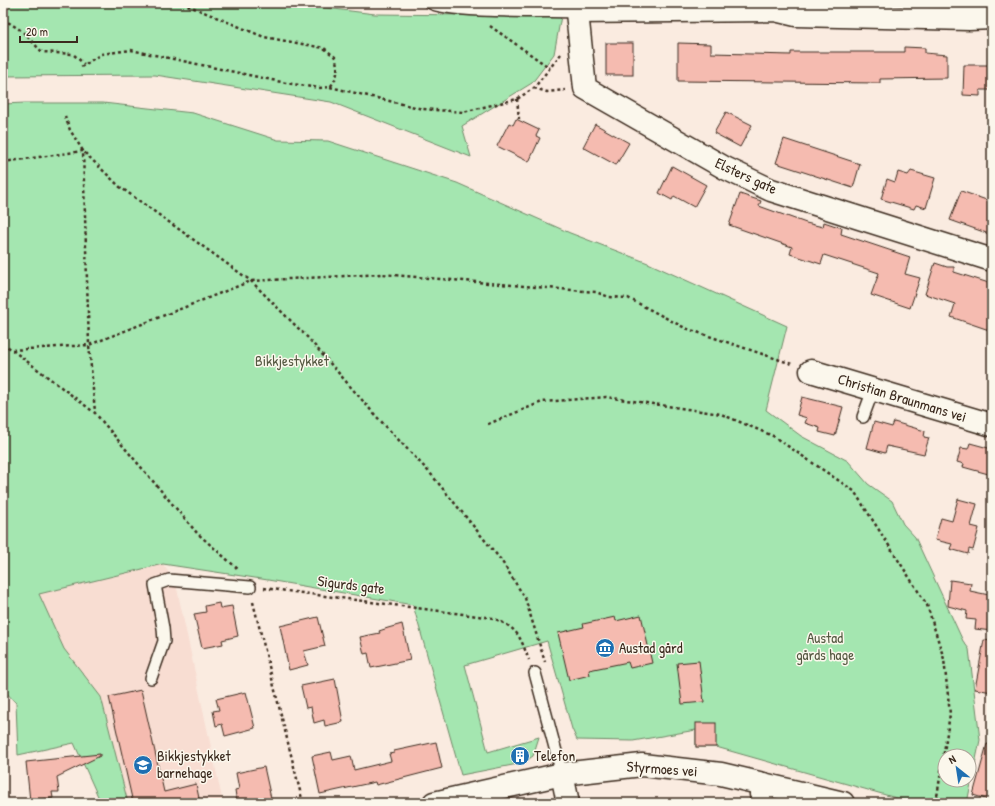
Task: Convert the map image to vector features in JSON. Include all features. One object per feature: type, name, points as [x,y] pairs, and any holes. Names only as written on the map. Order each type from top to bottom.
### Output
[{"type":"street","points":[[585,88],[576,7],[775,6],[796,16],[968,11],[992,18]]},
{"type":"street","name":"Elsters gate","points":[[585,88],[726,168],[771,190],[992,260]]},
{"type":"street","name":"Christian Braunmans vei","points":[[812,371],[992,425]]},
{"type":"street","name":"Styrmoes vei","points":[[434,803],[562,774],[621,766],[661,766],[721,774],[763,794],[843,803]]},
{"type":"street","points":[[562,774],[568,803]]},
{"type":"lane","points":[[431,3],[436,6],[465,9],[576,7]]},
{"type":"lane","points":[[863,417],[873,390]]},
{"type":"lane","points":[[151,678],[164,641],[155,585],[169,580],[250,587]]},
{"type":"lane","points":[[535,673],[562,774]]},
{"type":"path","points":[[182,3],[264,37],[324,48],[335,57],[338,65],[338,73],[330,87]]},
{"type":"path","points":[[465,9],[550,68]]},
{"type":"path","points":[[3,19],[22,31],[42,52],[73,54],[83,65],[101,54],[131,50],[286,83],[319,88],[330,87],[423,109],[455,112],[463,112],[516,99],[534,88],[564,49]]},
{"type":"path","points":[[534,88],[547,92],[585,88]]},
{"type":"path","points":[[516,99],[519,119]]},
{"type":"path","points":[[65,116],[70,130],[83,152],[120,187],[251,281],[308,338],[376,416],[430,473],[502,560],[525,598]]},
{"type":"path","points":[[3,162],[83,152]]},
{"type":"path","points":[[83,152],[89,346],[95,413]]},
{"type":"path","points":[[12,350],[89,346],[251,281],[382,274],[596,292],[609,297],[628,298],[685,328],[812,371]]},
{"type":"path","points":[[3,343],[95,413],[197,533],[245,575],[250,587],[303,803]]},
{"type":"path","points":[[488,424],[542,402],[606,397],[721,414],[773,436],[854,491],[927,605],[944,659],[950,714],[936,803]]},
{"type":"path","name":"Sigurds gate","points":[[250,587],[493,618],[508,624],[519,634],[535,673]]},
{"type":"shaded area","points":[[967,3],[992,3],[992,17],[969,19]]},
{"type":"shaded area","points":[[163,564],[176,584],[223,803],[105,803],[39,594]]},
{"type":"green space","points":[[3,3],[285,3],[375,14],[561,16],[554,54],[532,83],[462,126],[471,157],[331,102],[155,75],[3,76]]},
{"type":"green space","name":"Bikkjestykket","points":[[103,103],[193,113],[278,140],[328,141],[457,183],[570,233],[648,263],[787,326],[766,410],[801,436],[848,461],[868,484],[892,501],[903,524],[915,537],[963,641],[969,649],[980,740],[977,755],[977,748],[937,748],[937,788],[970,788],[967,803],[914,803],[716,747],[696,747],[696,730],[633,741],[577,740],[572,729],[547,641],[465,665],[488,752],[539,737],[533,756],[523,763],[461,775],[413,605],[268,580],[163,564],[39,594],[64,649],[101,697],[128,803],[101,803],[74,743],[18,755],[16,703],[3,689],[3,104]]},
{"type":"building","points":[[606,43],[633,43],[633,75],[606,75]]},
{"type":"building","points":[[678,43],[711,44],[711,53],[791,55],[791,52],[904,52],[904,47],[925,48],[925,53],[947,55],[947,78],[880,79],[880,83],[678,81]]},
{"type":"building","points":[[964,65],[992,65],[992,90],[980,90],[980,96],[963,95]]},
{"type":"building","points":[[726,112],[752,125],[740,147],[714,133]]},
{"type":"building","points":[[516,119],[539,130],[536,136],[540,138],[529,162],[497,146],[509,123],[513,125]]},
{"type":"building","points":[[595,124],[629,143],[616,165],[583,147]]},
{"type":"building","points":[[784,139],[860,164],[853,188],[776,163]]},
{"type":"building","points":[[672,166],[706,185],[694,207],[674,196],[672,200],[659,193]]},
{"type":"building","points":[[911,171],[935,178],[926,208],[916,205],[914,209],[881,199],[887,179],[895,182],[898,172],[908,175]]},
{"type":"building","points":[[961,191],[992,202],[992,235],[950,220]]},
{"type":"building","points":[[740,194],[761,201],[759,206],[806,223],[823,227],[824,222],[842,228],[841,234],[910,257],[905,274],[920,278],[910,308],[871,295],[879,273],[824,255],[821,264],[790,254],[792,247],[729,225]]},
{"type":"building","points":[[935,263],[947,267],[954,267],[954,272],[992,284],[992,331],[951,317],[955,304],[925,294]]},
{"type":"building","points":[[802,397],[843,407],[835,436],[819,432],[820,428],[805,423],[807,418],[797,415]]},
{"type":"building","points":[[874,422],[892,427],[894,422],[925,431],[924,437],[929,438],[924,454],[887,446],[885,453],[867,448]]},
{"type":"building","points":[[970,443],[992,449],[992,475],[963,467],[964,464],[957,462],[961,448],[968,449]]},
{"type":"building","points":[[958,499],[977,504],[971,526],[979,528],[973,550],[969,549],[968,554],[950,549],[952,544],[935,540],[941,518],[952,521]]},
{"type":"building","points":[[950,580],[971,583],[970,591],[989,595],[988,603],[992,604],[992,631],[975,629],[976,620],[966,619],[967,611],[948,606]]},
{"type":"building","points":[[219,603],[220,608],[232,606],[238,636],[222,640],[223,644],[202,648],[194,614],[206,612],[205,606]]},
{"type":"building","name":"Austad gård","points":[[641,615],[652,663],[630,668],[628,662],[589,670],[590,675],[569,680],[558,633],[584,627],[583,624],[615,617],[616,621]]},
{"type":"building","points":[[318,617],[325,646],[304,651],[308,665],[289,670],[280,626]]},
{"type":"building","points":[[402,624],[410,660],[371,668],[368,653],[364,654],[360,637],[380,633],[379,631]]},
{"type":"building","points":[[984,640],[992,641],[992,692],[975,689]]},
{"type":"building","points":[[699,661],[704,702],[682,704],[677,663]]},
{"type":"building","points":[[335,679],[343,722],[325,726],[324,720],[314,723],[311,707],[306,708],[301,686]]},
{"type":"building","points":[[141,690],[164,792],[196,784],[200,803],[133,803],[109,697]]},
{"type":"building","points":[[246,692],[255,728],[225,736],[222,724],[216,726],[213,711],[219,710],[216,699]]},
{"type":"building","points":[[696,723],[716,723],[716,747],[696,747]]},
{"type":"building","points":[[436,742],[442,768],[376,785],[375,782],[320,794],[312,756],[331,752],[333,760],[351,756],[354,770],[391,761],[389,754],[394,753],[394,751]]},
{"type":"building","points":[[987,744],[992,745],[992,801],[973,795],[975,788],[977,788],[977,780]]},
{"type":"building","points":[[100,754],[100,756],[57,777],[59,792],[52,792],[53,798],[30,801],[26,762]]},
{"type":"building","points":[[264,767],[272,803],[237,803],[235,790],[239,789],[236,773]]},
{"type":"place","name":"Austad gård","points":[[605,648]]},
{"type":"place","name":"Telefon","points":[[520,756]]},
{"type":"place","name":"Bikkjestykket barnehage","points":[[143,765]]},
{"type":"park label","name":"Austad gårds hage","points":[[825,646]]}]
